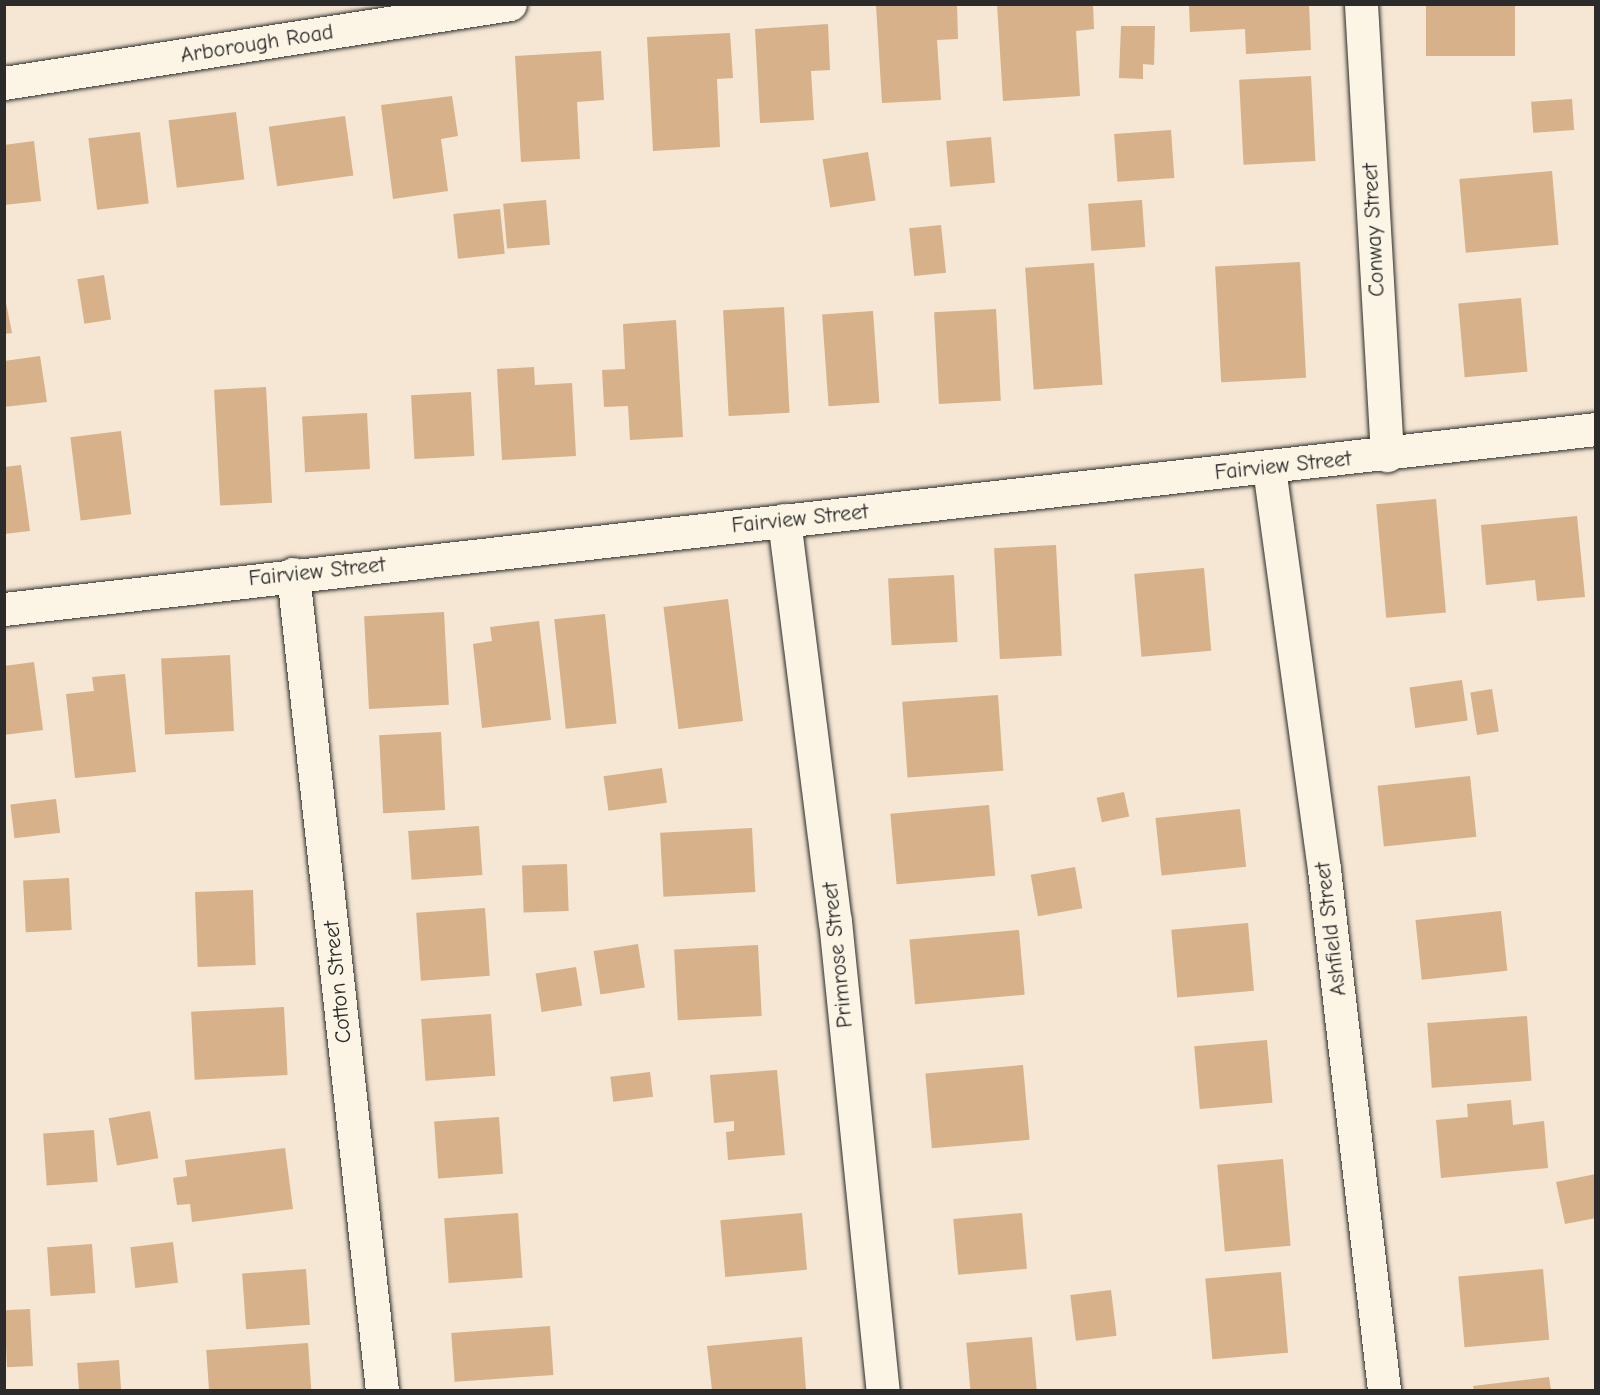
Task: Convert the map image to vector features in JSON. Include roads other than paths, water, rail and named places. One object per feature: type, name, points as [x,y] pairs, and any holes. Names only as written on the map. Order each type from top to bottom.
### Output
[{"type":"street","name":"Arborough Road","points":[[4,83],[510,4]]},
{"type":"street","name":"Conway Street","points":[[1361,4],[1387,455]]},
{"type":"street","name":"Fairview Street","points":[[4,609],[293,574],[1387,455],[1596,429]]},
{"type":"street","name":"Ashfield Street","points":[[1269,468],[1324,869],[1384,1390]]},
{"type":"street","name":"Primrose Street","points":[[784,520],[835,921],[883,1390]]},
{"type":"street","name":"Cotton Street","points":[[293,574],[382,1390]]}]
